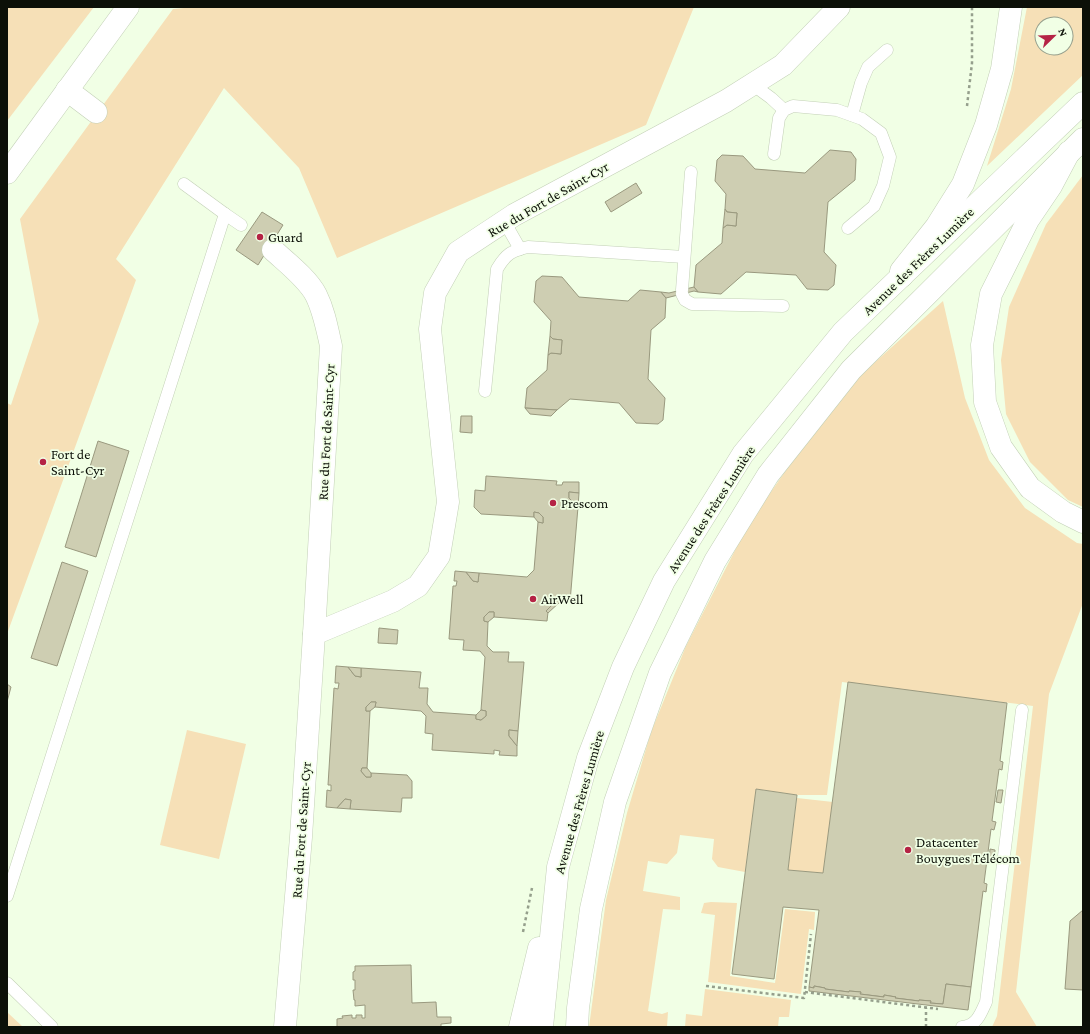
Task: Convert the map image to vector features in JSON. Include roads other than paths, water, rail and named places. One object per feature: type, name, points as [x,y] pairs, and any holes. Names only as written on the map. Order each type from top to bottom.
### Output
[{"type":"main road","points":[[7,173],[128,7]]},
{"type":"main road","name":"Rue du Fort de Saint-Cyr","points":[[314,634],[393,601],[418,586],[439,556],[448,502],[430,329],[435,293],[458,252],[521,211],[726,101],[783,65],[839,7]]},
{"type":"main road","points":[[902,276],[901,271],[936,227],[963,184],[986,125],[1002,69],[1011,7]]},
{"type":"main road","points":[[67,90],[96,112]]},
{"type":"main road","name":"Avenue des Frères Lumière","points":[[542,1027],[558,867],[588,758],[623,667],[664,581],[743,454],[843,332],[1083,104]]},
{"type":"main road","points":[[1076,146],[1028,220],[991,294],[982,345],[985,402],[1001,447],[1030,488],[1063,512],[1083,522]]},
{"type":"main road","name":"Avenue des Frères Lumière","points":[[577,1027],[578,1008],[592,909],[615,802],[660,673],[715,562],[768,475],[852,370],[1076,146]]},
{"type":"main road","name":"Rue du Fort de Saint-Cyr","points":[[272,250],[296,270],[315,293],[325,318],[331,346],[301,837],[285,1027]]},
{"type":"main road","points":[[520,1027],[558,867]]},
{"type":"main road","points":[[546,991],[555,1000],[554,1027]]},
{"type":"lane","points":[[852,115],[861,83],[868,67],[887,50]]},
{"type":"lane","points":[[752,84],[784,110]]},
{"type":"lane","points":[[774,154],[779,118],[784,110],[793,106],[837,110],[862,119],[881,133],[890,157],[883,186],[874,206],[848,228]]},
{"type":"lane","points":[[691,172],[682,292],[685,300],[692,304],[783,306]]},
{"type":"lane","points":[[184,184],[241,225]]},
{"type":"lane","points":[[7,896],[224,214]]},
{"type":"lane","points":[[504,221],[520,249]]},
{"type":"lane","points":[[485,391],[497,269],[505,256],[528,247],[684,257]]},
{"type":"lane","points":[[962,1027],[972,1024],[980,1018],[986,1002],[1022,710]]},
{"type":"lane","points":[[7,983],[52,1027]]},
{"type":"place","name":"Guard","points":[[260,237]]},
{"type":"place","name":"Fort de Saint-Cyr","points":[[43,462]]},
{"type":"place","name":"Prescom","points":[[553,503]]},
{"type":"place","name":"AirWell","points":[[533,599]]},
{"type":"place","name":"Datacenter Bouygues Télécom","points":[[908,850]]}]
